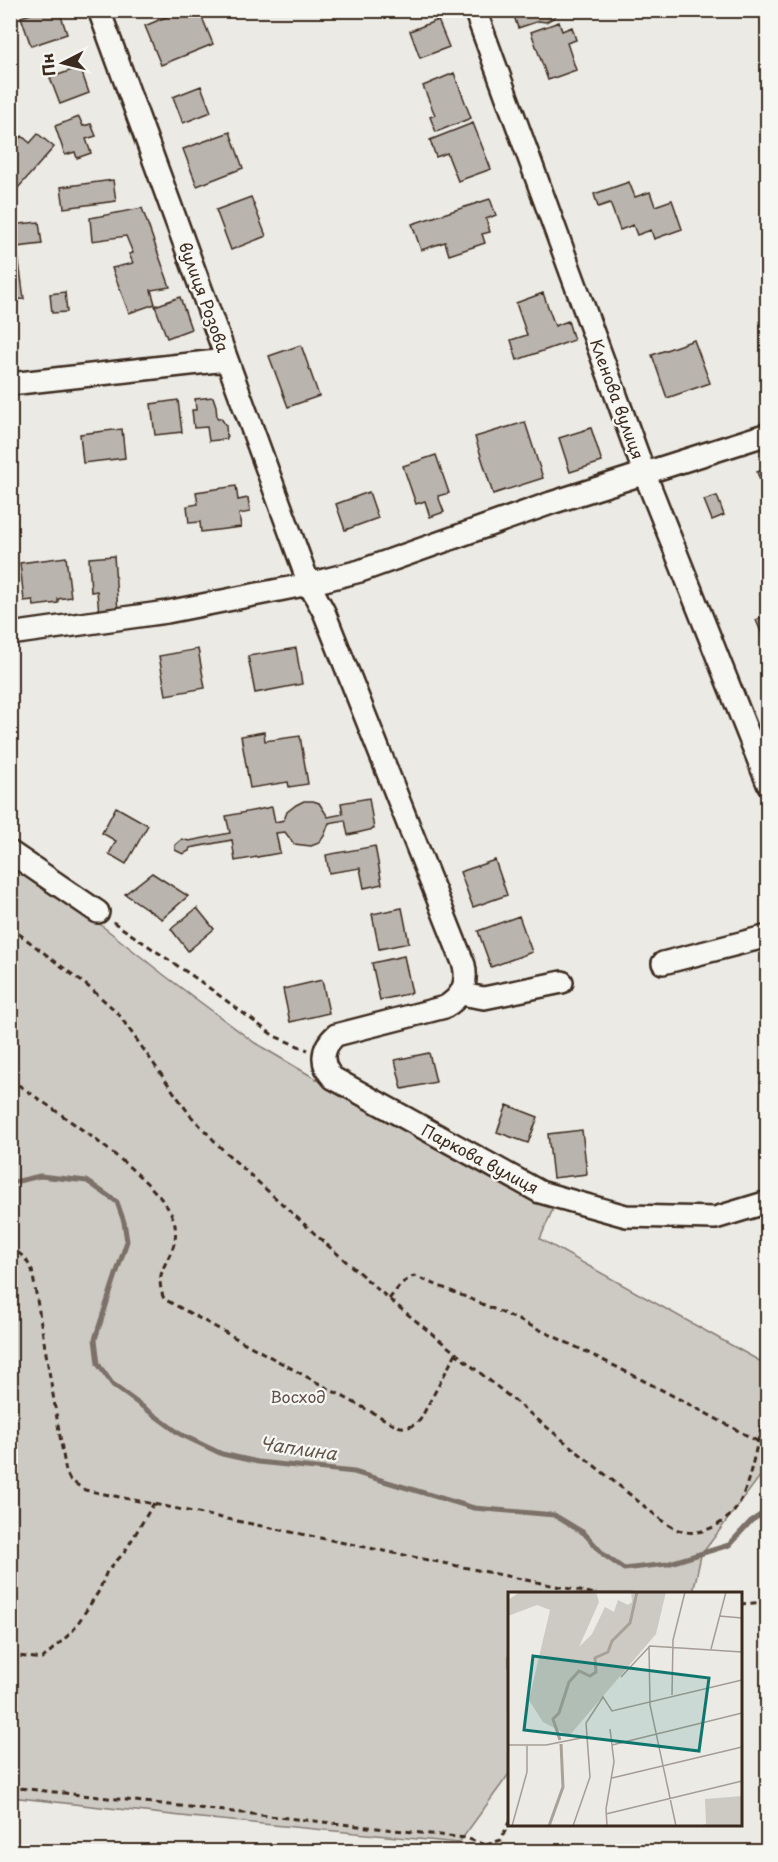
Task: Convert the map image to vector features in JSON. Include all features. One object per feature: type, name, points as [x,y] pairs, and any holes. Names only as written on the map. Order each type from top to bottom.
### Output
[{"type":"street","name":"вулиця Розова","points":[[99,10],[309,584],[324,612],[464,965],[465,985],[461,994]]},
{"type":"street","name":"Кленова вулиця","points":[[475,10],[644,472],[768,784]]},
{"type":"street","points":[[10,384],[226,360]]},
{"type":"street","points":[[10,634],[167,612],[360,572],[551,503],[768,435]]},
{"type":"street","points":[[10,852],[98,912]]},
{"type":"street","points":[[663,963],[768,936]]},
{"type":"street","points":[[323,1056],[329,1041],[336,1035],[446,1007],[461,994],[484,999],[561,982]]},
{"type":"street","name":"Паркова вулиця","points":[[323,1056],[324,1064],[333,1078],[540,1192],[626,1216],[715,1218],[768,1202]]},
{"type":"path","points":[[98,912],[197,979],[274,1036],[323,1056]]},
{"type":"path","points":[[10,927],[90,988],[117,1012],[190,1115],[224,1151],[389,1299],[677,1530],[689,1533],[704,1531],[719,1524],[735,1510],[744,1492],[768,1405]]},
{"type":"path","points":[[10,1079],[99,1142],[147,1182],[166,1207],[175,1221],[176,1236],[173,1251],[160,1276],[159,1288],[164,1299],[397,1426],[405,1428],[414,1426],[420,1420],[456,1353]]},
{"type":"path","points":[[10,1246],[25,1258],[32,1270],[66,1472],[70,1480],[85,1490],[590,1592]]},
{"type":"path","points":[[389,1299],[402,1283],[414,1276],[436,1284],[480,1302],[678,1397],[757,1441]]},
{"type":"path","points":[[10,1654],[42,1659],[72,1632],[99,1591],[107,1570],[124,1553],[154,1503]]},
{"type":"path","points":[[742,1604],[768,1602]]},
{"type":"path","points":[[10,1787],[466,1838],[486,1845],[492,1851]]},
{"type":"path","points":[[486,1845],[501,1840],[508,1826]]},
{"type":"green space","name":"Восход","points":[[10,861],[68,899],[255,1043],[391,1123],[555,1204],[540,1239],[767,1365],[767,1452],[761,1475],[701,1555],[693,1592],[508,1592],[508,1775],[459,1843],[11,1797]]},
{"type":"building","points":[[30,10],[59,10],[67,34],[31,46],[21,17],[31,14]]},
{"type":"building","points":[[182,10],[199,10],[213,44],[161,65],[145,26]]},
{"type":"building","points":[[512,10],[558,10],[555,17],[546,22],[539,21],[518,28]]},
{"type":"building","points":[[438,20],[449,47],[420,58],[410,31]]},
{"type":"building","points":[[559,22],[562,31],[572,27],[576,40],[567,43],[576,70],[548,80],[531,32]]},
{"type":"building","points":[[80,67],[89,93],[60,104],[50,78]]},
{"type":"building","points":[[454,73],[471,118],[436,132],[430,117],[435,115],[423,86]]},
{"type":"building","points":[[201,86],[211,112],[183,123],[173,97]]},
{"type":"building","points":[[79,117],[83,126],[91,124],[96,136],[86,139],[91,153],[77,158],[75,152],[65,155],[55,126]]},
{"type":"building","points":[[473,123],[491,169],[458,181],[447,153],[436,157],[430,140]]},
{"type":"building","points":[[230,132],[243,168],[197,186],[183,149]]},
{"type":"building","points":[[38,134],[54,147],[18,188],[10,181],[10,149],[22,136],[30,143]]},
{"type":"building","points":[[113,180],[116,201],[64,208],[61,187]]},
{"type":"building","points":[[629,182],[635,197],[650,192],[655,206],[672,200],[682,229],[654,239],[651,230],[637,235],[633,225],[620,230],[610,203],[598,207],[594,194]]},
{"type":"building","points":[[251,197],[266,236],[231,250],[216,210]]},
{"type":"building","points":[[490,199],[496,215],[486,219],[490,232],[482,234],[485,243],[449,255],[445,242],[421,250],[412,224]]},
{"type":"building","points":[[142,208],[170,287],[151,290],[155,304],[129,313],[112,268],[133,263],[129,254],[133,253],[126,236],[92,241],[90,218]]},
{"type":"building","points":[[39,222],[42,244],[17,247],[24,299],[10,300],[10,225]]},
{"type":"building","points":[[65,292],[67,312],[52,313],[50,294]]},
{"type":"building","points":[[543,293],[555,326],[568,321],[574,340],[517,360],[511,340],[527,335],[516,303]]},
{"type":"building","points":[[180,297],[191,329],[167,338],[155,306]]},
{"type":"building","points":[[694,340],[710,383],[667,398],[652,355]]},
{"type":"building","points":[[301,345],[319,396],[288,407],[269,356]]},
{"type":"building","points":[[213,397],[217,418],[221,418],[226,426],[227,439],[209,441],[207,427],[194,428],[192,410],[196,410],[195,399]]},
{"type":"building","points":[[178,400],[182,432],[155,435],[151,404]]},
{"type":"building","points":[[525,422],[543,478],[493,494],[475,437]]},
{"type":"building","points":[[591,428],[602,462],[570,472],[559,438]]},
{"type":"building","points":[[122,429],[125,458],[83,463],[80,434]]},
{"type":"building","points":[[436,455],[449,493],[438,496],[444,512],[430,517],[425,501],[416,504],[403,466]]},
{"type":"building","points":[[768,468],[768,501],[757,472]]},
{"type":"building","points":[[236,486],[238,500],[248,498],[250,512],[239,514],[241,527],[201,532],[200,522],[189,523],[187,506],[198,504],[196,492]]},
{"type":"building","points":[[369,492],[378,518],[345,530],[336,504]]},
{"type":"building","points":[[717,496],[724,515],[712,520],[704,500]]},
{"type":"building","points":[[114,556],[118,611],[99,613],[97,591],[91,592],[89,558]]},
{"type":"building","points":[[66,557],[71,597],[58,599],[58,603],[34,606],[33,600],[24,601],[20,563]]},
{"type":"building","points":[[768,615],[768,644],[766,644],[756,620]]},
{"type":"building","points":[[296,648],[302,684],[255,693],[248,656]]},
{"type":"building","points":[[198,649],[205,688],[166,695],[159,656]]},
{"type":"building","points":[[264,732],[265,741],[300,736],[308,784],[289,787],[288,782],[250,788],[241,736]]},
{"type":"building","points":[[369,798],[374,829],[348,835],[345,820],[329,823],[319,843],[311,846],[294,844],[285,832],[276,833],[280,853],[235,861],[232,840],[190,848],[183,854],[175,850],[175,845],[182,839],[189,841],[230,833],[226,816],[272,807],[275,822],[284,820],[287,812],[296,805],[304,801],[313,801],[319,803],[328,817],[343,814],[341,803]]},
{"type":"building","points":[[116,807],[148,825],[126,864],[109,854],[116,841],[102,833]]},
{"type":"building","points":[[375,846],[382,884],[364,888],[360,868],[329,873],[326,855]]},
{"type":"building","points":[[495,860],[507,895],[473,907],[460,872]]},
{"type":"building","points":[[152,873],[188,896],[162,919],[125,894]]},
{"type":"building","points":[[197,908],[214,929],[188,951],[171,929]]},
{"type":"building","points":[[402,908],[409,943],[379,949],[372,914]]},
{"type":"building","points":[[519,916],[532,952],[491,967],[478,931]]},
{"type":"building","points":[[404,956],[412,993],[380,1000],[372,963]]},
{"type":"building","points":[[322,980],[329,1013],[290,1022],[283,989]]},
{"type":"building","points":[[429,1053],[436,1082],[402,1089],[395,1060]]},
{"type":"building","points":[[507,1105],[538,1117],[528,1143],[497,1132]]},
{"type":"building","points":[[582,1130],[587,1174],[553,1178],[548,1134]]},
{"type":"waterway","name":"Чаплина","points":[[10,1183],[40,1176],[87,1181],[117,1202],[124,1222],[127,1241],[95,1339],[98,1364],[113,1385],[180,1434],[222,1454],[258,1462],[354,1472],[474,1508],[554,1515],[584,1533],[604,1555],[624,1569],[667,1564],[729,1545],[751,1521],[768,1510]]}]
